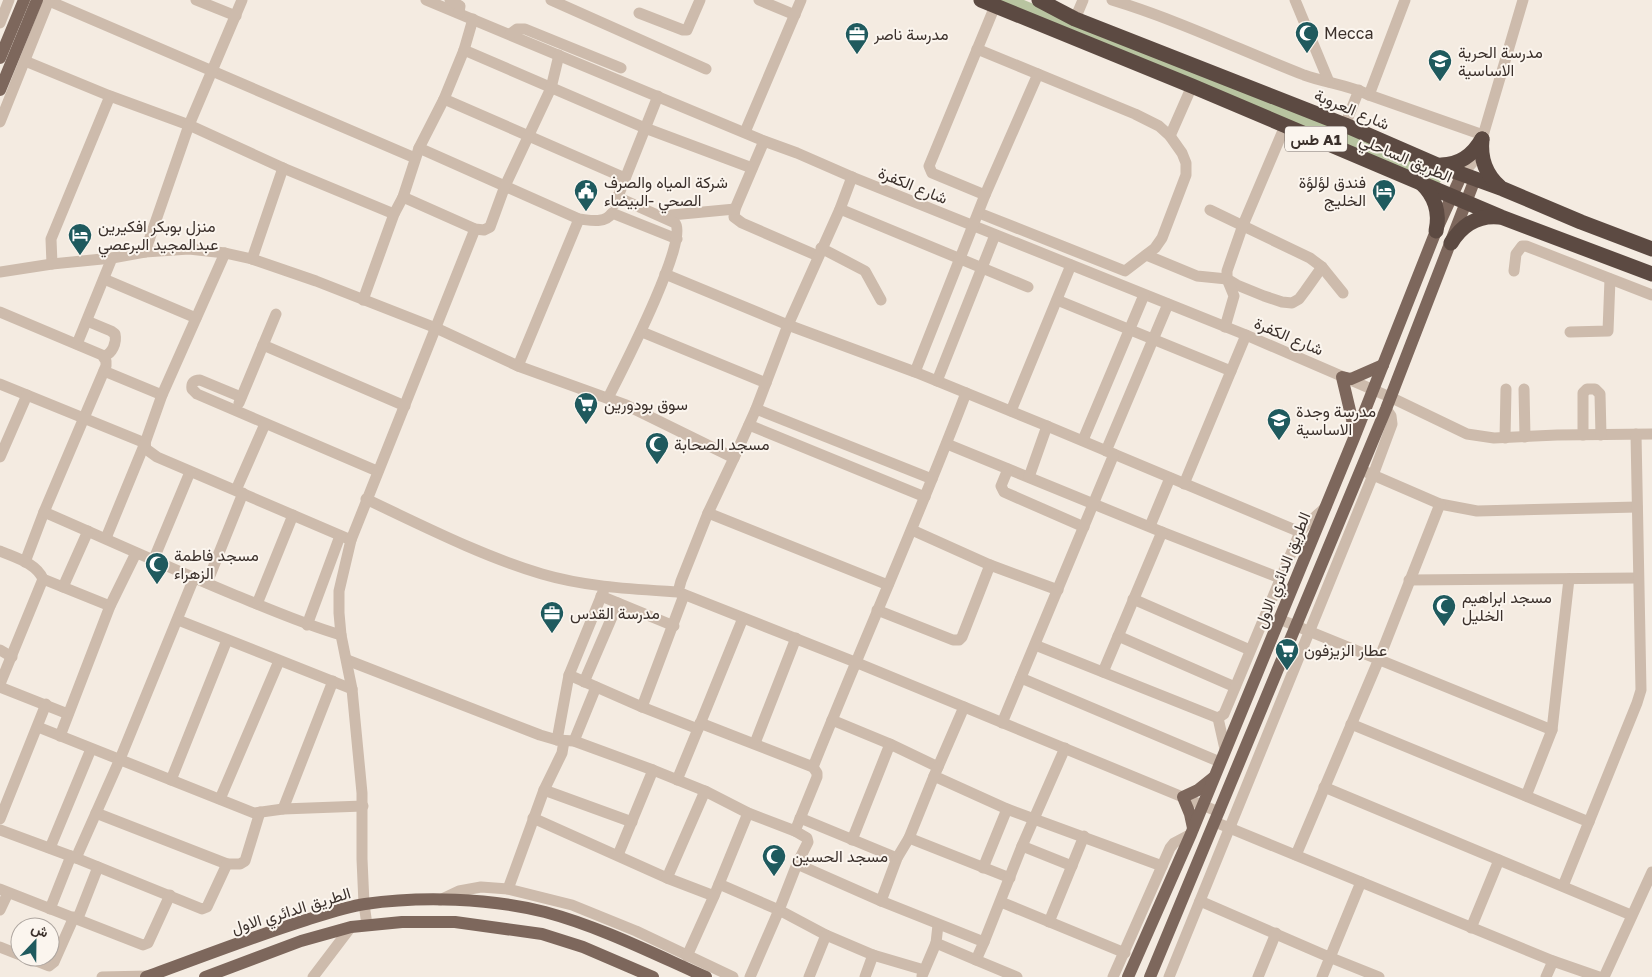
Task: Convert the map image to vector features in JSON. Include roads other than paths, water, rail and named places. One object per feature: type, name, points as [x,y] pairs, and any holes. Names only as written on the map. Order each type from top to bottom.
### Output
[{"type":"highway","name":"شارع العروبة","points":[[1039,0],[1075,19],[1345,125],[1437,165],[1503,189],[1652,250]]},
{"type":"highway","name":"الطريق الساحلي","points":[[988,3],[1192,86],[1502,217],[1648,269]]},
{"type":"highway","points":[[1437,165],[1455,163],[1464,159],[1477,147],[1482,137]]},
{"type":"highway","points":[[1482,137],[1482,156],[1487,171],[1503,189]]},
{"type":"highway","points":[[1420,182],[1436,204],[1438,218],[1436,231]]},
{"type":"highway","points":[[1451,243],[1461,229],[1476,220],[1484,217],[1502,217]]},
{"type":"main road","points":[[0,58],[24,0]]},
{"type":"main road","points":[[0,90],[13,74],[45,0]]},
{"type":"main road","name":"الطريق الدائري الاول","points":[[1150,977],[1388,403],[1451,243],[1459,199],[1468,176]]},
{"type":"main road","name":"الطريق الدائري الاول","points":[[1128,977],[1192,831],[1326,507],[1436,231],[1459,199]]},
{"type":"main road","points":[[1354,438],[1352,419],[1342,377],[1351,379],[1383,365]]},
{"type":"main road","points":[[1192,831],[1190,814],[1183,797],[1198,790],[1214,776]]},
{"type":"main road","name":"الطريق الدائري الاول","points":[[147,977],[270,931],[364,904],[440,900],[497,904],[534,910],[587,925],[706,977]]},
{"type":"main road","points":[[530,932],[534,910]]},
{"type":"main road","name":"الطريق الدائري الاول","points":[[205,977],[301,941],[351,927],[456,922],[542,934],[583,947],[652,976]]},
{"type":"main road","points":[[652,976],[660,957]]},
{"type":"street","points":[[0,24],[9,0]]},
{"type":"street","points":[[0,122],[13,74],[25,61],[45,0],[213,71],[417,153],[505,186],[578,219],[602,220],[609,218],[612,213],[658,96]]},
{"type":"street","points":[[196,0],[236,16]]},
{"type":"street","points":[[145,252],[189,125],[242,0]]},
{"type":"street","name":"شارع الكفرة","points":[[426,0],[797,153],[852,178],[1225,327],[1373,390],[1388,403],[1467,434],[1481,437],[1505,438],[1652,434]]},
{"type":"street","points":[[450,0],[460,6],[458,13]]},
{"type":"street","points":[[551,0],[706,69]]},
{"type":"street","points":[[639,14],[686,30],[700,0]]},
{"type":"street","points":[[759,0],[795,15]]},
{"type":"street","points":[[745,132],[801,0]]},
{"type":"street","points":[[1075,19],[1083,0]]},
{"type":"street","points":[[1112,0],[1145,4],[1306,75],[1358,90],[1482,137]]},
{"type":"street","points":[[1295,0],[1329,82]]},
{"type":"street","points":[[1370,95],[1405,0]]},
{"type":"street","points":[[1468,176],[1482,137],[1523,0]]},
{"type":"street","points":[[985,195],[932,173],[929,166],[977,49],[988,3]]},
{"type":"street","points":[[364,300],[394,214],[403,197],[417,153],[444,99],[464,50],[473,19]]},
{"type":"street","points":[[510,34],[517,29],[525,28],[621,68]]},
{"type":"street","points":[[977,49],[1135,114],[1159,126],[1170,136],[1182,153],[1186,163],[1186,175],[1162,238],[1155,248],[1124,271],[1118,284]]},
{"type":"street","points":[[464,50],[645,128],[752,168]]},
{"type":"street","points":[[403,197],[475,229],[481,230],[490,227],[505,186],[551,88],[559,55]]},
{"type":"street","points":[[25,61],[110,96],[189,125],[283,168],[394,214]]},
{"type":"street","points":[[914,372],[972,226],[1038,74]]},
{"type":"street","points":[[1170,136],[1192,86]]},
{"type":"street","points":[[1345,125],[1358,90]]},
{"type":"street","points":[[52,264],[51,239],[110,96]]},
{"type":"street","points":[[444,99],[626,178]]},
{"type":"street","points":[[1225,327],[1234,296],[1227,279],[1227,270],[1243,225],[1286,126]]},
{"type":"street","points":[[764,141],[735,209],[734,217],[737,221],[865,270],[881,300]]},
{"type":"street","points":[[252,259],[283,168]]},
{"type":"street","points":[[642,707],[674,626],[681,593],[680,581],[708,513],[756,409],[788,326],[852,178]]},
{"type":"street","points":[[608,398],[642,332],[677,239],[677,226],[661,216],[617,197]]},
{"type":"street","points":[[661,216],[735,209]]},
{"type":"street","points":[[840,209],[1028,287]]},
{"type":"street","points":[[1210,210],[1310,258],[1322,267],[1343,293]]},
{"type":"street","points":[[612,213],[677,239]]},
{"type":"street","points":[[978,213],[1124,271]]},
{"type":"street","points":[[518,366],[578,219]]},
{"type":"street","points":[[307,625],[345,538],[366,499],[475,229]]},
{"type":"street","points":[[937,381],[995,235]]},
{"type":"street","points":[[1514,272],[1518,250],[1522,246],[1526,246],[1652,295]]},
{"type":"street","points":[[0,272],[145,252],[189,249],[225,252],[252,259],[316,281],[436,328],[518,366],[608,398],[734,458]]},
{"type":"street","points":[[106,538],[145,443],[162,395],[225,252]]},
{"type":"street","points":[[1146,255],[1197,276],[1227,279],[1264,296],[1292,303],[1305,291],[1322,267]]},
{"type":"street","points":[[78,344],[112,258]]},
{"type":"street","points":[[1011,411],[1071,265]]},
{"type":"street","points":[[665,274],[788,326],[914,372],[1083,440],[1300,532]]},
{"type":"street","points":[[104,279],[196,318]]},
{"type":"street","points":[[1570,332],[1608,331],[1610,279]]},
{"type":"street","points":[[1083,440],[1144,295]]},
{"type":"street","points":[[1057,300],[1231,371]]},
{"type":"street","points":[[1002,723],[1084,527],[1110,452],[1168,304]]},
{"type":"street","points":[[0,312],[104,356]]},
{"type":"street","points":[[235,411],[276,314]]},
{"type":"street","points":[[87,321],[111,330],[115,334],[116,339],[111,352],[104,356]]},
{"type":"street","points":[[642,332],[766,383]]},
{"type":"street","points":[[1184,484],[1246,336]]},
{"type":"street","points":[[263,345],[405,406]]},
{"type":"street","points":[[26,562],[44,512],[104,371],[106,364],[104,356]]},
{"type":"street","points":[[104,371],[162,395]]},
{"type":"street","points":[[241,397],[200,380],[192,384],[194,393],[377,471]]},
{"type":"street","points":[[0,384],[145,443]]},
{"type":"street","points":[[1505,438],[1506,389]]},
{"type":"street","points":[[1524,389],[1525,437]]},
{"type":"street","points":[[1583,435],[1584,393],[1587,389],[1596,389],[1600,394],[1601,435]]},
{"type":"street","points":[[813,767],[855,662],[912,530],[966,393]]},
{"type":"street","points":[[0,457],[3,441],[27,395]]},
{"type":"street","points":[[1172,976],[1200,900],[1373,475],[1392,424],[1388,403]]},
{"type":"street","points":[[756,409],[932,479]]},
{"type":"street","points":[[207,583],[265,424]]},
{"type":"street","points":[[749,425],[925,498]]},
{"type":"street","points":[[1506,425],[1524,425]]},
{"type":"street","points":[[1029,477],[1047,426]]},
{"type":"street","points":[[1563,886],[1646,677],[1638,578],[1636,434]]},
{"type":"street","points":[[145,443],[146,449],[149,452],[190,472],[345,538]]},
{"type":"street","points":[[947,444],[1280,578]]},
{"type":"street","points":[[1008,469],[1001,486],[1004,492],[1084,527]]},
{"type":"street","points":[[1360,469],[1440,504],[1477,511],[1637,507]]},
{"type":"street","points":[[153,561],[190,472]]},
{"type":"street","points":[[1150,526],[1170,478]]},
{"type":"street","points":[[366,499],[445,536],[543,575],[603,591],[681,593],[796,638],[1183,797],[1202,805],[1230,828],[1471,928],[1553,961],[1599,977]]},
{"type":"street","points":[[1296,854],[1378,659],[1440,504]]},
{"type":"street","points":[[1218,718],[1224,714],[1300,532],[1306,524],[1326,507]]},
{"type":"street","points":[[44,512],[106,538],[153,561],[307,625],[341,635]]},
{"type":"street","points":[[708,513],[888,585]]},
{"type":"street","points":[[257,604],[293,515]]},
{"type":"street","points":[[912,530],[990,565],[1058,590]]},
{"type":"street","points":[[63,587],[88,531]]},
{"type":"street","points":[[1103,672],[1162,532]]},
{"type":"street","points":[[345,538],[339,613],[341,635],[352,689],[363,806],[362,859],[367,925]]},
{"type":"street","points":[[0,551],[40,570],[43,579],[0,685],[68,714]]},
{"type":"street","points":[[60,736],[110,606],[136,552]]},
{"type":"street","points":[[877,610],[953,640],[959,640],[962,637],[990,565]]},
{"type":"street","points":[[50,909],[120,759],[194,578]]},
{"type":"street","points":[[1409,580],[1638,578]]},
{"type":"street","points":[[43,579],[110,606]]},
{"type":"street","points":[[1526,796],[1552,730],[1570,579]]},
{"type":"street","points":[[603,591],[618,603],[674,626]]},
{"type":"street","points":[[508,889],[544,790],[562,753],[565,741],[569,675],[603,591]]},
{"type":"street","points":[[1133,599],[1250,650]]},
{"type":"street","points":[[584,682],[618,603]]},
{"type":"street","points":[[677,780],[743,618]]},
{"type":"street","points":[[1279,619],[1552,730]]},
{"type":"street","points":[[178,620],[352,689]]},
{"type":"street","points":[[1118,636],[1235,687]]},
{"type":"street","points":[[755,743],[796,638]]},
{"type":"street","points":[[171,780],[227,640]]},
{"type":"street","points":[[1036,645],[1218,718]]},
{"type":"street","points":[[0,650],[12,657]]},
{"type":"street","points":[[347,660],[565,741],[653,770],[705,791],[748,813],[807,838],[808,842],[750,977]]},
{"type":"street","points":[[220,799],[279,661]]},
{"type":"street","points":[[569,675],[642,707],[755,743],[813,767],[817,777],[794,831]]},
{"type":"street","points":[[1022,678],[1220,762]]},
{"type":"street","points":[[283,809],[334,681]]},
{"type":"street","points":[[565,741],[596,687]]},
{"type":"street","points":[[0,819],[46,704]]},
{"type":"street","points":[[881,901],[897,858],[909,838],[964,708]]},
{"type":"street","points":[[1218,718],[1225,749]]},
{"type":"street","points":[[832,720],[890,744],[936,772],[1007,809],[1162,866]]},
{"type":"street","points":[[1351,724],[1589,822]]},
{"type":"street","points":[[38,727],[254,813],[283,809],[363,806]]},
{"type":"street","points":[[852,840],[890,744]]},
{"type":"street","points":[[976,960],[1022,846],[1065,748]]},
{"type":"street","points":[[50,848],[92,749]]},
{"type":"street","points":[[618,855],[653,770]]},
{"type":"street","points":[[1324,787],[1631,915]]},
{"type":"street","points":[[544,790],[632,822]]},
{"type":"street","points":[[668,878],[705,791]]},
{"type":"street","points":[[983,868],[1007,809]]},
{"type":"street","points":[[96,813],[227,864],[240,864],[245,861],[260,812]]},
{"type":"street","points":[[687,956],[748,813]]},
{"type":"street","points":[[533,818],[668,878],[714,896]]},
{"type":"street","points":[[800,818],[897,858]]},
{"type":"street","points":[[0,830],[74,857],[202,909],[207,907],[227,864]]},
{"type":"street","points":[[1114,977],[1162,866],[1174,843],[1192,831]]},
{"type":"street","points":[[1050,922],[1084,836]]},
{"type":"street","points":[[909,838],[1010,878]]},
{"type":"street","points":[[1022,846],[1072,866]]},
{"type":"street","points":[[1471,928],[1499,860]]},
{"type":"street","points":[[797,864],[881,901],[984,942]]},
{"type":"street","points":[[60,950],[98,867]]},
{"type":"street","points":[[1604,977],[1652,872]]},
{"type":"street","points":[[1322,977],[1360,882]]},
{"type":"street","points":[[719,884],[780,910],[826,935],[922,973],[936,943],[938,924]]},
{"type":"street","points":[[440,900],[459,891],[481,887],[508,889],[572,905],[636,931],[732,977]]},
{"type":"street","points":[[0,910],[4,891],[146,945],[170,895]]},
{"type":"street","points":[[1200,900],[1379,977]]},
{"type":"street","points":[[1001,902],[1125,953]]},
{"type":"street","points":[[313,977],[351,927]]},
{"type":"street","points":[[1258,977],[1276,933]]},
{"type":"street","points":[[809,977],[826,935]]},
{"type":"street","points":[[936,943],[1016,977]]},
{"type":"street","points":[[865,977],[873,955]]},
{"type":"street","points":[[1546,977],[1553,961]]},
{"type":"street","points":[[102,977],[147,977]]},
{"type":"place","name":"Mecca","points":[[1307,54]]},
{"type":"place","name":"مدرسة ناصر","points":[[857,55]]},
{"type":"place","name":"مدرسة الحرية الاساسية","points":[[1440,82]]},
{"type":"place","name":"شركة المياه والصرف الصحي -البيضاء","points":[[586,212]]},
{"type":"place","name":"فندق لؤلؤة الخليج","points":[[1384,212]]},
{"type":"place","name":"منزل بوبكر افكيرين عبدالمجيد البرعصي","points":[[80,256]]},
{"type":"place","name":"سوق بودورين","points":[[586,425]]},
{"type":"place","name":"مدرسة وجدة الاساسية","points":[[1279,441]]},
{"type":"place","name":"مسجد الصحابة","points":[[657,465]]},
{"type":"place","name":"مسجد فاطمة الزهراء","points":[[157,585]]},
{"type":"place","name":"مسجد ابراهيم الخليل","points":[[1444,627]]},
{"type":"place","name":"مدرسة القدس","points":[[552,634]]},
{"type":"place","name":"عطار الزيزفون","points":[[1287,671]]},
{"type":"place","name":"مسجد الحسين","points":[[774,877]]}]
